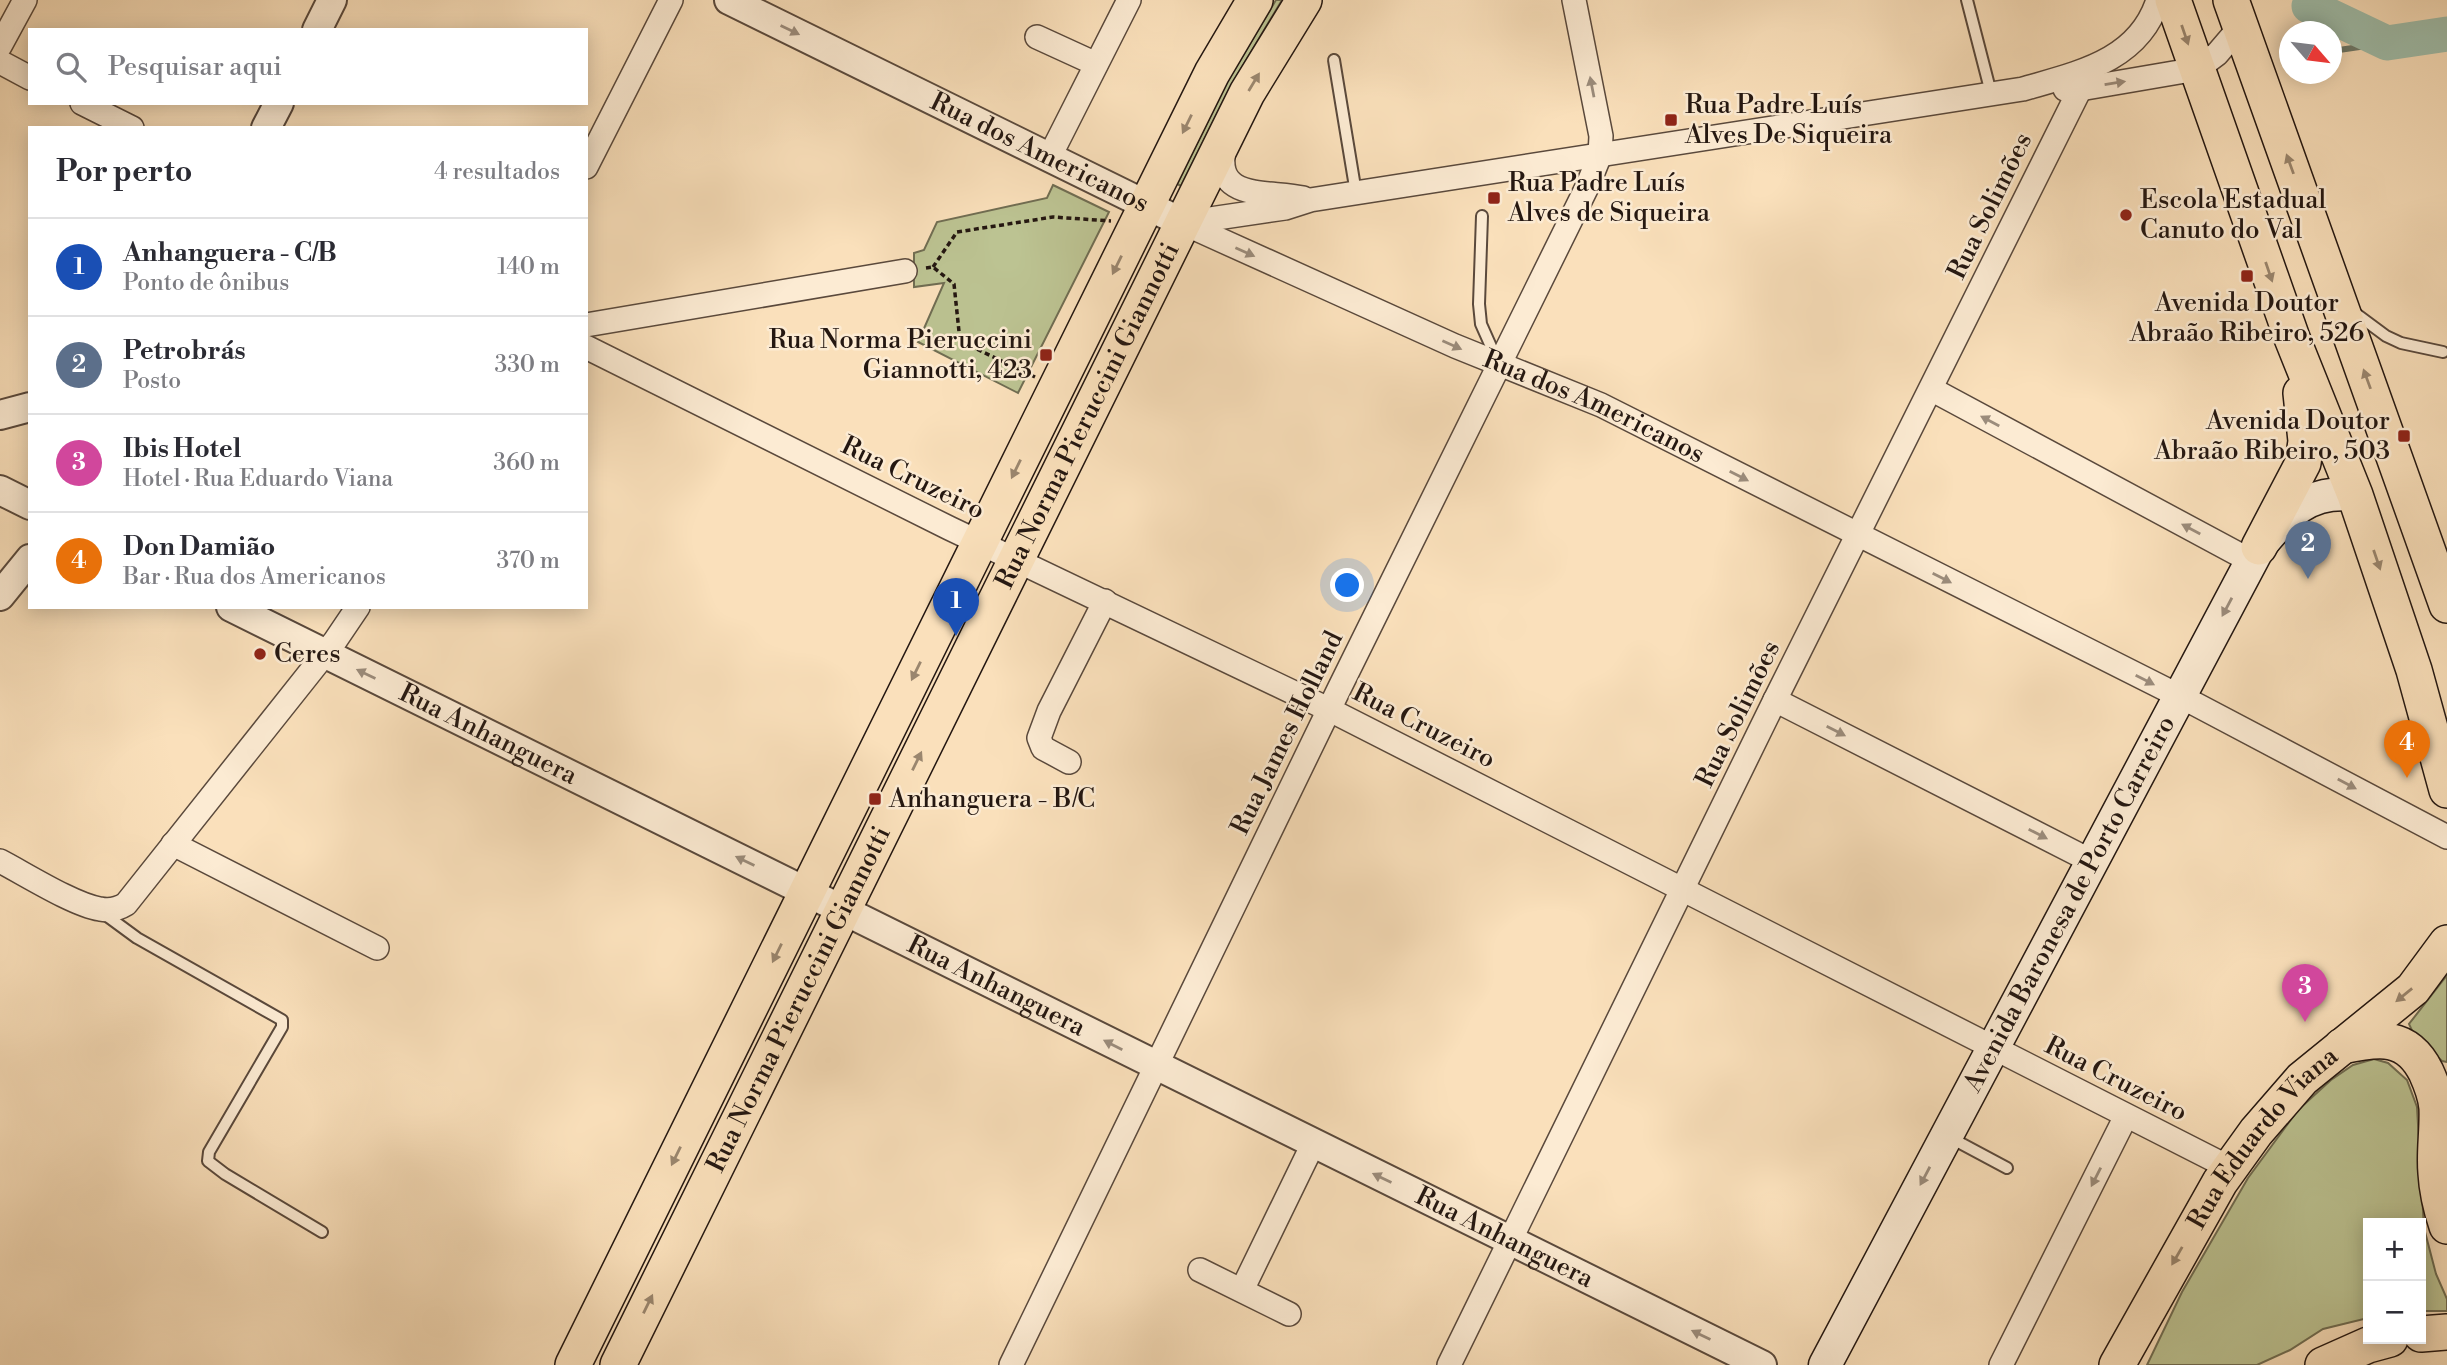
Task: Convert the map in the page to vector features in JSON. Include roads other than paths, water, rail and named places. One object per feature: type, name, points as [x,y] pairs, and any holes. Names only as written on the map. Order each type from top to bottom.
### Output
[{"type":"main road","name":"Rua Norma Pieruccini Giannotti","points":[[573,1365],[1212,73],[1255,0]]},
{"type":"main road","name":"Rua Norma Pieruccini Giannotti","points":[[618,1365],[1247,93],[1304,0]]},
{"type":"main road","points":[[2173,0],[2292,338],[2355,495],[2414,670],[2447,790]]},
{"type":"main road","points":[[2236,13],[2444,597]]},
{"type":"main road","points":[[2255,554],[2302,463],[2306,441],[2292,338]]},
{"type":"main road","name":"Avenida Baronesa de Porto Carreiro","points":[[1825,1365],[2255,554],[2289,513],[2302,504],[2331,494],[2355,495]]},
{"type":"main road","points":[[2355,495],[2390,506],[2397,511],[2422,572],[2444,597]]},
{"type":"main road","name":"Rua Eduardo Viana","points":[[2116,1365],[2171,1265],[2230,1168],[2256,1132],[2302,1079],[2413,989],[2447,943]]},
{"type":"main road","points":[[2342,1046],[2387,1040],[2418,1056],[2431,1083],[2437,1107],[2435,1171],[2447,1226]]},
{"type":"main road","points":[[2426,1334],[2447,1332]]},
{"type":"main road","points":[[2323,1365],[2372,1344]]},
{"type":"street","points":[[0,46],[24,0]]},
{"type":"street","points":[[318,28],[332,0]]},
{"type":"street","points":[[588,163],[671,0]]},
{"type":"street","name":"Rua dos Americanos","points":[[729,0],[1183,223],[1499,365],[1601,405],[2179,696],[2447,838]]},
{"type":"street","points":[[1049,158],[1129,0]]},
{"type":"street","name":"Rua James Holland","points":[[1011,1365],[1587,187],[1600,155],[1599,124],[1574,0]]},
{"type":"street","points":[[2023,89],[2065,77],[2126,49],[2140,37],[2151,21],[2158,0]]},
{"type":"street","points":[[1183,223],[1285,208],[1310,200],[1992,93],[2023,89],[2080,89],[2197,69],[2217,54],[2236,13]]},
{"type":"street","points":[[1037,37],[1096,64]]},
{"type":"street","points":[[0,62],[28,77]]},
{"type":"street","name":"Rua Solimões","points":[[1449,1365],[1774,701],[2080,89]]},
{"type":"street","points":[[86,105],[128,126]]},
{"type":"street","points":[[267,126],[278,105]]},
{"type":"street","points":[[1228,132],[1223,165],[1230,184],[1254,192],[1310,200]]},
{"type":"street","points":[[588,325],[905,271]]},
{"type":"street","name":"Rua Cruzeiro","points":[[588,348],[1016,560],[1330,710],[2230,1168]]},
{"type":"street","points":[[1931,389],[2255,554]]},
{"type":"street","points":[[0,415],[28,408]]},
{"type":"street","points":[[0,490],[28,504]]},
{"type":"street","points":[[0,596],[28,561]]},
{"type":"street","points":[[1069,762],[1043,748],[1039,738],[1049,711],[1105,601]]},
{"type":"street","name":"Rua Anhanguera","points":[[235,609],[1762,1365]]},
{"type":"street","points":[[0,861],[80,902],[98,909],[119,908],[133,897],[347,626],[357,609]]},
{"type":"street","points":[[1774,701],[2091,861]]},
{"type":"street","points":[[173,844],[377,948]]},
{"type":"street","points":[[2001,1365],[2126,1116]]},
{"type":"street","points":[[1242,1290],[1313,1144]]},
{"type":"street","points":[[1200,1270],[1289,1314]]},
{"type":"lane","points":[[1967,0],[1992,93]]},
{"type":"lane","points":[[1334,60],[1356,193]]},
{"type":"lane","points":[[1482,216],[1479,304],[1481,324],[1499,365]]},
{"type":"lane","points":[[2339,301],[2386,336],[2401,343],[2443,352]]},
{"type":"lane","points":[[98,909],[137,938],[282,1020],[282,1027],[209,1152],[208,1161],[322,1232]]},
{"type":"lane","points":[[1947,1136],[2007,1168]]},
{"type":"waterway","points":[[2309,6],[2387,43],[2447,34]]},
{"type":"waterway","points":[[2342,50],[2387,43]]},
{"type":"place","name":"Rua Padre Luís Alves De Siqueira","points":[[1671,120]]},
{"type":"place","name":"Rua Padre Luís Alves de Siqueira","points":[[1494,198]]},
{"type":"place","name":"Escola Estadual Canuto do Val","points":[[2126,215]]},
{"type":"place","name":"Avenida Doutor Abraão Ribeiro, 526","points":[[2247,276]]},
{"type":"place","name":"Rua Norma Pieruccini Giannotti, 423","points":[[1046,355]]},
{"type":"place","name":"Avenida Doutor Abraão Ribeiro, 503","points":[[2404,436]]},
{"type":"place","name":"Petrobrás","points":[[2308,579]]},
{"type":"place","name":"Anhanguera - C/B","points":[[956,636]]},
{"type":"place","name":"Ceres","points":[[260,654]]},
{"type":"place","name":"Don Damião","points":[[2407,778]]},
{"type":"place","name":"Anhanguera - B/C","points":[[875,799]]},
{"type":"place","name":"Ibis Hotel","points":[[2305,1022]]}]
